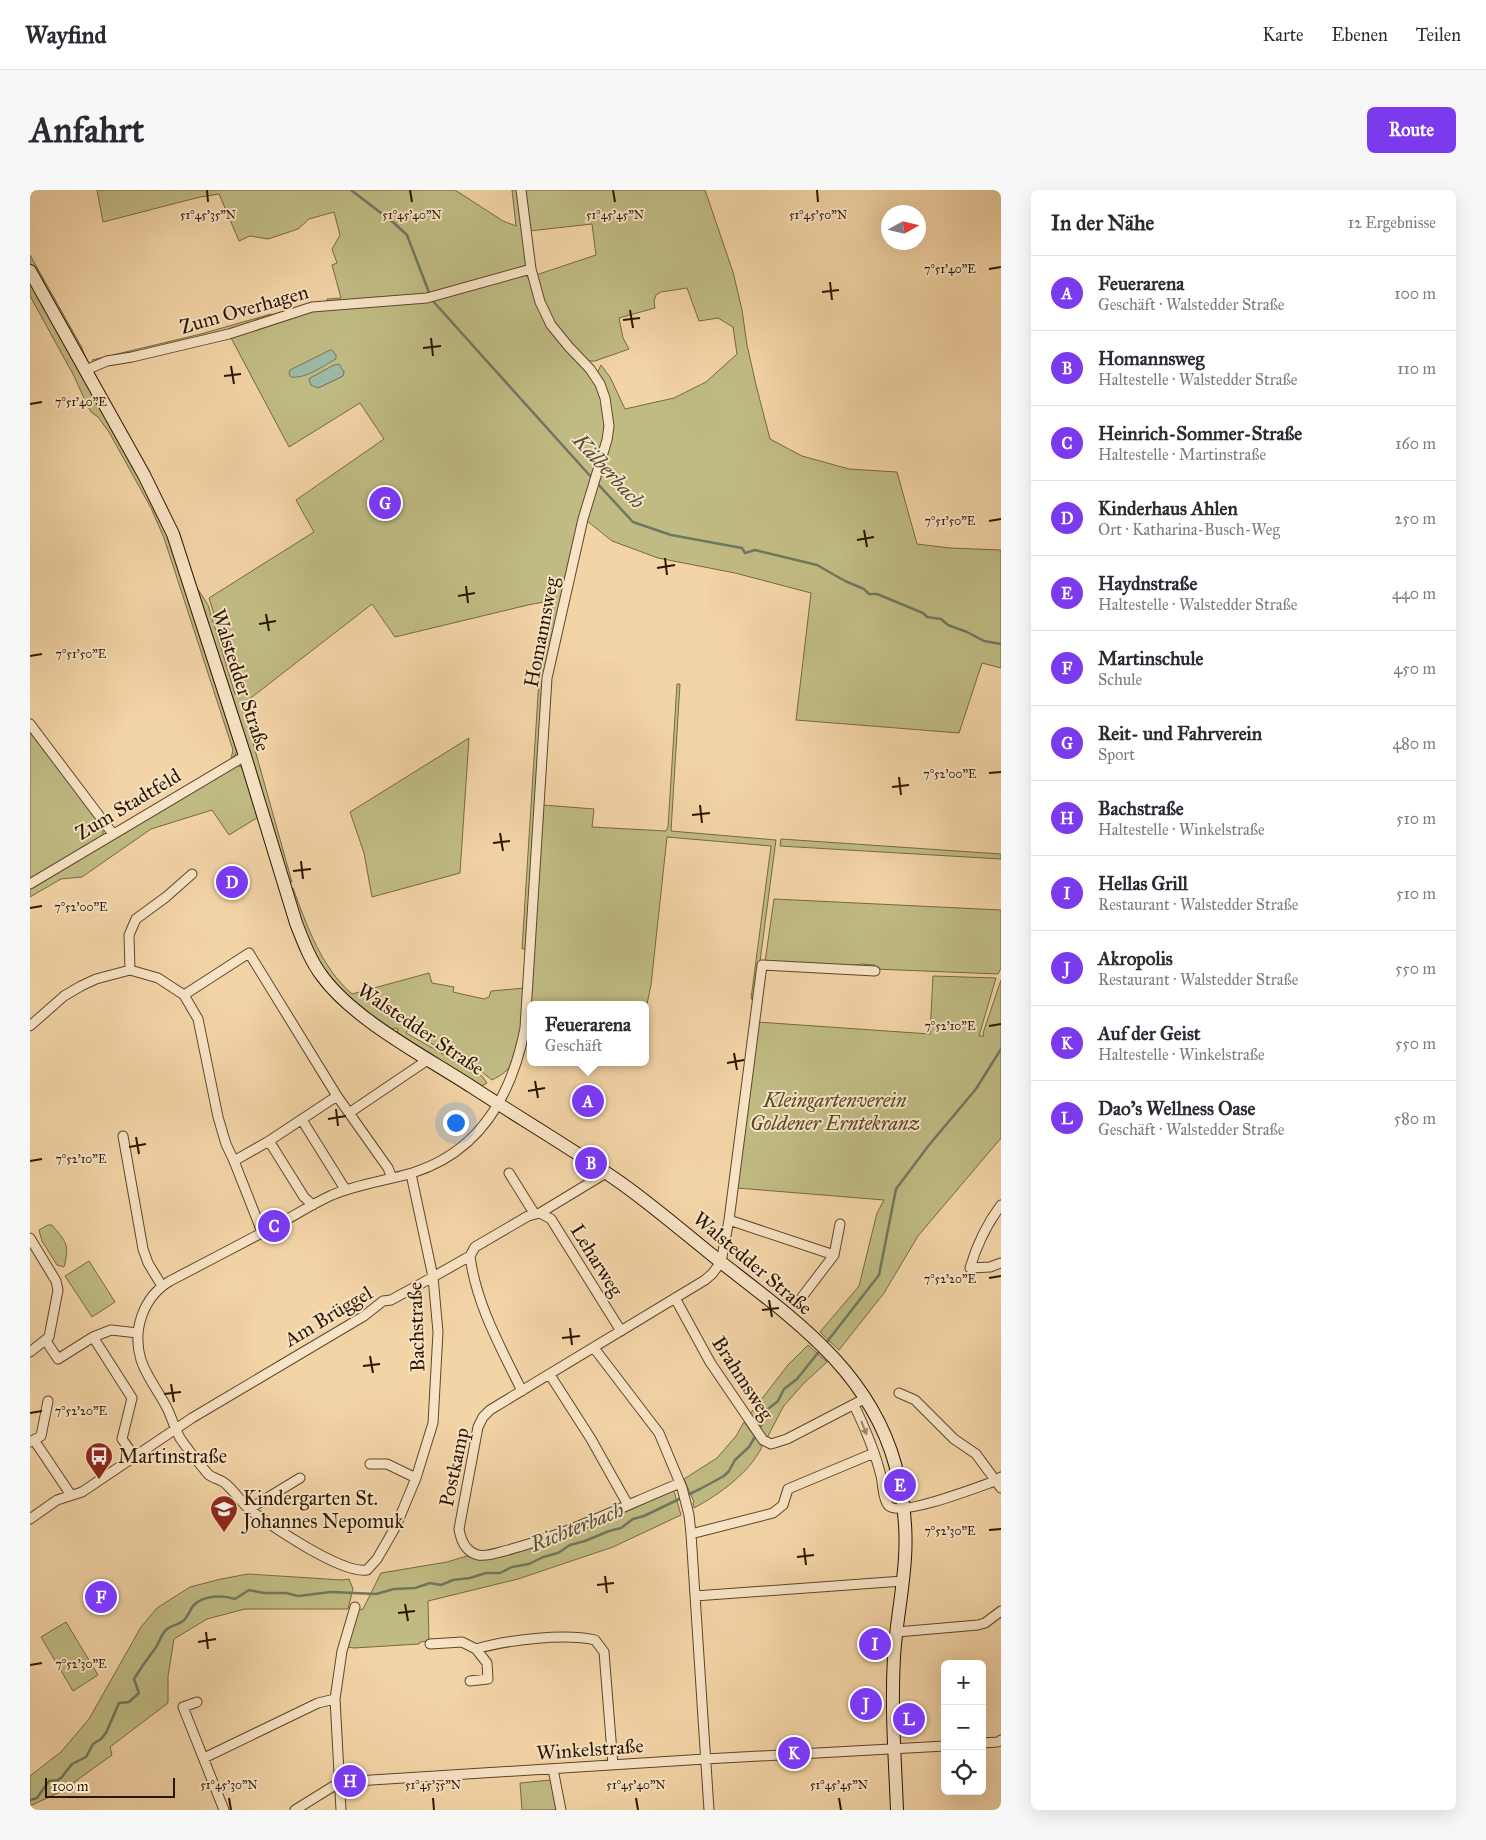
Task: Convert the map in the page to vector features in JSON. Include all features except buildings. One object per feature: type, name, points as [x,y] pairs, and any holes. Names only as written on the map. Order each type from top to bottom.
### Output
[{"type":"main road","name":"Walstedder Straße","points":[[30,271],[144,475],[174,534],[245,756],[287,897],[314,964],[327,983],[352,1007],[606,1173],[672,1221],[818,1342],[852,1377],[866,1398],[882,1428],[892,1456],[900,1485],[906,1536],[893,1702],[897,1810]]},
{"type":"street","name":"Homannsweg","points":[[498,1104],[515,1068],[525,1028],[547,678],[563,604],[592,487],[607,440],[609,426],[605,398],[600,384],[590,369],[568,347],[551,325],[540,302],[531,269],[521,190]]},
{"type":"street","name":"Zum Overhagen","points":[[86,370],[107,361],[229,334],[312,307],[427,298],[531,269]]},
{"type":"street","points":[[30,724],[113,834]]},
{"type":"street","name":"Zum Stadtfeld","points":[[30,884],[245,756]]},
{"type":"street","points":[[130,970],[129,935],[136,919],[166,897],[192,874]]},
{"type":"street","points":[[184,995],[249,953],[337,1096],[388,1168],[392,1178]]},
{"type":"street","points":[[721,1262],[730,1220],[762,965],[875,971]]},
{"type":"street","points":[[30,1026],[64,996],[96,979],[130,970],[158,978],[184,995],[198,1019],[218,1117],[226,1144],[262,1232]]},
{"type":"street","points":[[349,1113],[429,1059]]},
{"type":"street","points":[[234,1161],[269,1141],[337,1096]]},
{"type":"street","points":[[300,1478],[249,1508],[226,1483],[210,1476],[179,1437],[168,1410],[141,1360],[138,1333],[141,1317],[146,1305],[162,1286],[346,1189],[411,1174],[437,1164],[460,1150],[479,1131],[498,1104]]},
{"type":"street","points":[[302,1120],[346,1189]]},
{"type":"street","points":[[123,1136],[137,1224],[143,1249],[148,1263],[162,1286]]},
{"type":"street","points":[[269,1141],[304,1197],[313,1205]]},
{"type":"street","name":"Leharweg","points":[[509,1173],[537,1213],[551,1219],[621,1331]]},
{"type":"street","name":"Am Brüggel","points":[[30,1519],[57,1500],[82,1492],[176,1428],[364,1316],[383,1302],[391,1300],[433,1278],[470,1256],[475,1247],[606,1173]]},
{"type":"street","name":"Bachstraße","points":[[249,1508],[292,1539],[328,1558],[352,1568],[363,1570],[370,1568],[377,1559],[396,1526],[416,1478],[433,1423],[438,1332],[433,1278],[411,1174]]},
{"type":"street","points":[[1001,1205],[987,1224],[975,1250],[970,1268],[990,1267],[1001,1263]]},
{"type":"street","points":[[730,1220],[834,1254]]},
{"type":"street","points":[[802,1298],[834,1254],[840,1224]]},
{"type":"street","points":[[30,1238],[56,1280],[58,1290],[49,1337],[30,1352]]},
{"type":"street","points":[[470,1256],[477,1288],[494,1332],[522,1391]]},
{"type":"street","name":"Postkamp","points":[[681,1485],[553,1536],[488,1555],[480,1555],[467,1549],[460,1537],[459,1529],[478,1427],[483,1417],[490,1410],[705,1280],[721,1262]]},
{"type":"street","name":"Brahmsweg","points":[[675,1298],[710,1362],[752,1425],[767,1443],[775,1444],[854,1405]]},
{"type":"street","points":[[46,1341],[58,1358],[93,1337],[111,1330],[138,1333]]},
{"type":"street","points":[[93,1337],[132,1398],[122,1439],[134,1456]]},
{"type":"street","points":[[594,1348],[659,1433],[681,1485],[687,1505],[691,1534],[709,1810]]},
{"type":"street","points":[[550,1375],[591,1439],[628,1505]]},
{"type":"street","points":[[866,1398],[854,1405],[874,1452],[887,1503],[894,1509],[903,1509],[928,1503],[999,1482],[976,1454],[954,1439],[915,1400],[899,1393]]},
{"type":"street","points":[[48,1401],[40,1436],[32,1441],[71,1495]]},
{"type":"street","points":[[691,1534],[773,1513],[784,1505],[788,1489],[874,1452]]},
{"type":"street","points":[[370,1464],[387,1464],[416,1478]]},
{"type":"street","points":[[695,1596],[903,1581]]},
{"type":"street","points":[[342,1810],[335,1699],[342,1651],[355,1607]]},
{"type":"street","points":[[897,1632],[978,1625],[985,1623],[1001,1611]]},
{"type":"street","points":[[476,1649],[497,1642],[580,1636],[595,1640],[604,1652],[613,1765]]},
{"type":"street","points":[[430,1644],[462,1642],[476,1649],[487,1663],[488,1679],[470,1681]]},
{"type":"street","points":[[204,1758],[318,1703],[335,1699]]},
{"type":"street","points":[[197,1702],[183,1707],[224,1810]]},
{"type":"street","points":[[986,1743],[1001,1740]]},
{"type":"street","name":"Winkelstraße","points":[[296,1810],[340,1782],[705,1758],[941,1746]]},
{"type":"street","points":[[553,1769],[561,1810]]},
{"type":"green space","points":[[97,190],[455,190],[503,221],[516,226],[512,190],[518,190],[526,264],[437,294],[328,303],[327,299],[341,298],[332,265],[337,263],[332,249],[340,235],[334,212],[309,219],[298,229],[268,239],[250,236],[239,241],[219,194],[200,197],[103,222]]},
{"type":"green space","points":[[524,190],[705,190],[733,272],[742,310],[747,345],[770,439],[802,456],[849,469],[897,472],[917,544],[950,548],[1001,550],[1001,668],[982,663],[959,733],[796,720],[811,593],[735,573],[658,558],[612,541],[586,520],[610,440],[597,373],[601,365],[610,377],[625,409],[674,398],[706,382],[737,354],[733,327],[718,318],[699,321],[687,288],[661,292],[656,295],[654,301],[655,308],[619,318],[623,338],[629,349],[595,361],[586,361],[554,324],[543,301],[536,275],[596,255],[592,224],[529,231]]},
{"type":"green space","points":[[30,255],[81,346],[89,365],[84,360],[30,263]]},
{"type":"green space","points":[[523,274],[529,278],[537,304],[588,372],[601,399],[605,426],[603,440],[589,484],[544,676],[528,948],[522,949],[539,679],[554,600],[395,637],[372,604],[252,697],[243,707],[292,882],[288,881],[197,588],[208,605],[235,694],[239,694],[209,598],[314,532],[296,500],[384,439],[360,403],[289,447],[230,336],[304,311],[426,302]],"holes":[[[334,365],[344,372],[343,376],[318,388],[309,380]]]},
{"type":"green space","points":[[30,279],[157,506],[170,536],[237,751],[231,759],[233,750],[164,538],[151,508],[109,432],[98,417],[91,412],[74,376],[30,296]]},
{"type":"green space","points":[[271,314],[272,317],[228,332],[93,364],[92,360],[201,334]]},
{"type":"green space","points":[[677,684],[680,684],[671,831],[776,840],[755,999],[751,999],[771,846],[667,837],[648,1001],[530,1001],[543,805],[594,809],[592,827],[666,831],[668,827]]},
{"type":"green space","points":[[30,728],[103,826],[103,836],[30,881]]},
{"type":"green space","points":[[469,738],[460,873],[372,897],[364,853],[350,812]]},
{"type":"green space","points":[[235,765],[242,767],[260,816],[229,835],[212,810],[151,829],[82,877],[61,879],[30,897],[30,887]]},
{"type":"green space","points":[[781,839],[1001,854],[1001,859],[780,846]]},
{"type":"green space","points":[[293,888],[323,959],[352,994],[429,973],[432,983],[454,987],[453,992],[484,999],[489,997],[491,991],[525,988],[519,1039],[509,1068],[492,1080],[482,1072],[408,1030],[406,1033],[482,1076],[487,1083],[482,1086],[397,1034],[398,1029],[391,1030],[344,993],[324,971],[309,944]]},
{"type":"green space","points":[[774,899],[1001,910],[1001,968],[998,974],[875,969],[875,965],[861,964],[845,967],[765,962]]},
{"type":"green space","name":"Kleingartenverein Goldener Erntekranz","points":[[933,976],[996,978],[979,1036],[984,1036],[983,1033],[1001,980],[1001,1138],[918,1236],[884,1293],[839,1350],[820,1332],[859,1286],[877,1213],[884,1200],[737,1188],[757,1022],[930,1034]]},
{"type":"green space","points":[[52,1225],[66,1244],[67,1253],[64,1267],[57,1265],[42,1241],[39,1230]]},
{"type":"green space","points":[[89,1261],[115,1302],[92,1317],[65,1276]]},
{"type":"green space","points":[[808,1345],[827,1362],[803,1384],[783,1407],[767,1438],[750,1414],[788,1365]]},
{"type":"green space","points":[[744,1422],[762,1447],[750,1466],[742,1474],[714,1496],[694,1508],[694,1502],[684,1479],[717,1458],[736,1436]]},
{"type":"green space","points":[[674,1491],[681,1515],[613,1547],[518,1579],[428,1601],[429,1641],[420,1642],[419,1644],[347,1647],[358,1610],[363,1609],[381,1573],[447,1562],[467,1556],[483,1560],[510,1555],[604,1521]]},
{"type":"green space","points":[[248,1574],[349,1579],[353,1589],[348,1609],[245,1609],[207,1619],[174,1639],[168,1676],[168,1703],[110,1747],[112,1755],[62,1791],[30,1806],[30,1776],[61,1752],[89,1719],[141,1627],[157,1608],[190,1587]]},
{"type":"green space","points":[[66,1622],[98,1675],[73,1691],[41,1637]]},
{"type":"green space","points":[[551,1780],[556,1810],[522,1810],[520,1783]]},
{"type":"shaded area","points":[[330,350],[336,355],[336,359],[303,376],[291,377],[289,374],[290,370]]},
{"type":"shaded area","points":[[339,364],[344,372],[343,376],[318,388],[311,385],[310,378]]},
{"type":"waterway","name":"Kälberbach","points":[[351,190],[407,235],[430,295]]},
{"type":"waterway","name":"Kälberbach","points":[[432,300],[592,478]]},
{"type":"waterway","name":"Kälberbach","points":[[596,482],[633,522],[671,535],[742,548],[745,553],[755,550],[817,565],[845,581],[864,589],[869,594],[877,594],[923,613],[927,617],[941,619],[948,625],[984,641],[1001,644]]},
{"type":"waterway","name":"Richterbach","points":[[826,1343],[879,1275],[896,1189],[929,1145],[976,1089],[1001,1049]]},
{"type":"waterway","name":"Richterbach","points":[[759,1430],[768,1409],[778,1401],[784,1389],[797,1379],[821,1349]]},
{"type":"waterway","name":"Richterbach","points":[[30,1800],[37,1798],[49,1781],[58,1780],[72,1764],[86,1757],[93,1744],[106,1733],[119,1703],[129,1702],[139,1693],[134,1679],[156,1648],[164,1632],[183,1621],[194,1605],[203,1599],[219,1597],[235,1599],[249,1590],[264,1593],[286,1593],[298,1596],[331,1592],[376,1594],[394,1589],[415,1588],[430,1583],[441,1585],[453,1580],[470,1578],[486,1573],[500,1573],[512,1567],[529,1564],[543,1557],[558,1553],[570,1545],[621,1528],[633,1519],[644,1516],[700,1489],[724,1476],[735,1460],[749,1447],[756,1435]]},
{"type":"place","name":"Reit- und Fahrverein","points":[[385,503]]},
{"type":"place","name":"Kinderhaus Ahlen","points":[[232,882]]},
{"type":"place","name":"Feuerarena","points":[[588,1101]]},
{"type":"place","name":"Homannsweg","points":[[591,1163]]},
{"type":"place","name":"Heinrich-Sommer-Straße","points":[[274,1226]]},
{"type":"place","name":"Martinstraße","points":[[99,1480]]},
{"type":"place","name":"Haydnstraße","points":[[900,1485]]},
{"type":"place","name":"Kindergarten St. Johannes Nepomuk","points":[[224,1533]]},
{"type":"place","name":"Martinschule","points":[[101,1597]]},
{"type":"place","name":"Hellas Grill","points":[[875,1644]]},
{"type":"place","name":"Akropolis","points":[[866,1704]]},
{"type":"place","name":"Dao's Wellness Oase","points":[[909,1719]]},
{"type":"place","name":"Auf der Geist","points":[[794,1753]]},
{"type":"place","name":"Bachstraße","points":[[350,1781]]}]
